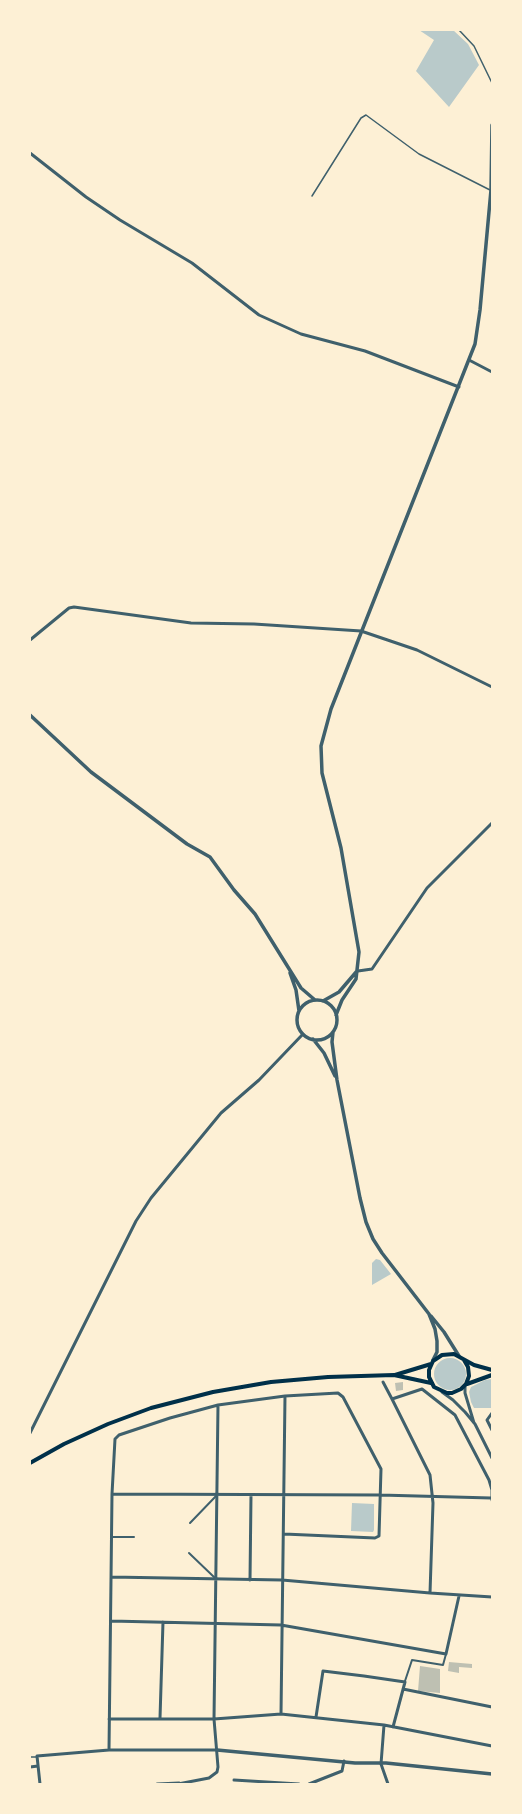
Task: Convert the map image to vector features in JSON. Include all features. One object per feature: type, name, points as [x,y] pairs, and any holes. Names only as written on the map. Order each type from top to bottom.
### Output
[{"type":"main road","points":[[30,1463],[64,1444],[108,1424],[151,1408],[232,1388],[292,1380],[394,1375],[432,1363],[442,1355],[454,1354],[474,1365],[492,1370]]},
{"type":"main road","points":[[464,1360],[469,1371],[466,1385]]},
{"type":"main road","points":[[431,1383],[429,1370],[432,1363]]},
{"type":"main road","points":[[394,1375],[431,1383],[442,1392],[452,1393],[466,1385],[492,1375]]},
{"type":"street","points":[[459,1356],[441,1328],[382,1253],[369,1230],[360,1198],[337,1080],[332,1042],[332,1032],[336,1023],[336,1015],[342,1000],[356,979],[358,971],[358,941],[341,848],[322,773],[320,754],[322,739],[331,709],[459,387],[469,360],[477,331],[491,190],[492,125]]},
{"type":"street","points":[[30,153],[92,201],[192,263],[259,315],[301,334],[365,351],[459,387]]},
{"type":"street","points":[[469,360],[492,372]]},
{"type":"street","points":[[30,640],[69,608],[74,607],[191,623],[254,624],[361,631],[417,650],[492,687]]},
{"type":"street","points":[[30,715],[91,772],[187,844],[210,857],[234,890],[255,914],[301,988],[315,1000]]},
{"type":"street","points":[[323,1001],[339,992],[358,971],[372,969],[427,888],[492,823]]},
{"type":"street","points":[[288,966],[296,990],[299,1012],[297,1022],[303,1034],[313,1039],[324,1053],[337,1080]]},
{"type":"street","points":[[299,1012],[304,1004],[315,1000],[323,1001],[330,1005],[336,1015]]},
{"type":"street","points":[[313,1039],[325,1038],[332,1032]]},
{"type":"street","points":[[30,1433],[136,1221],[151,1198],[221,1113],[259,1080],[303,1034]]},
{"type":"street","points":[[429,1314],[435,1329],[437,1341],[437,1352],[432,1363]]},
{"type":"street","points":[[383,1382],[394,1399],[429,1470],[432,1496],[430,1593]]},
{"type":"street","points":[[466,1385],[465,1393],[475,1424],[492,1458]]},
{"type":"street","points":[[112,1494],[380,1495],[492,1499],[492,1490],[489,1480],[455,1415],[422,1389],[394,1399]]},
{"type":"street","points":[[109,1750],[113,1442],[119,1435],[170,1418],[218,1405],[285,1396],[336,1392],[343,1398],[381,1469],[379,1534],[375,1538],[284,1534]]},
{"type":"street","points":[[442,1392],[457,1403],[475,1424]]},
{"type":"street","points":[[281,1714],[285,1396]]},
{"type":"street","points":[[158,1784],[179,1784],[205,1780],[214,1775],[218,1767],[218,1750],[214,1719],[218,1405]]},
{"type":"street","points":[[491,1414],[487,1420],[492,1430]]},
{"type":"street","points":[[190,1523],[217,1494]]},
{"type":"street","points":[[250,1580],[251,1495]]},
{"type":"street","points":[[111,1537],[134,1537]]},
{"type":"street","points":[[189,1553],[216,1579]]},
{"type":"street","points":[[111,1577],[282,1580],[459,1596],[492,1596]]},
{"type":"street","points":[[393,1728],[412,1660],[443,1665],[459,1596]]},
{"type":"street","points":[[111,1621],[281,1624],[446,1654]]},
{"type":"street","points":[[160,1718],[163,1622]]},
{"type":"street","points":[[316,1717],[322,1673],[324,1671],[405,1682]]},
{"type":"street","points":[[403,1689],[492,1707]]},
{"type":"street","points":[[109,1719],[214,1719],[281,1714],[384,1725],[393,1728],[492,1746]]},
{"type":"street","points":[[384,1725],[381,1764],[388,1784]]},
{"type":"street","points":[[40,1784],[37,1756],[109,1750],[218,1750],[344,1762],[386,1763],[492,1774]]},
{"type":"street","points":[[308,1784],[342,1772],[344,1762]]},
{"type":"street","points":[[30,1767],[38,1766]]},
{"type":"street","points":[[234,1780],[298,1784]]},
{"type":"lane","points":[[459,30],[474,46],[492,82]]},
{"type":"lane","points":[[312,196],[361,118],[366,115],[419,154],[491,190]]},
{"type":"lane","points":[[30,1757],[37,1756]]},
{"type":"shaded area","points":[[419,30],[453,30],[468,44],[479,65],[449,107],[416,71],[434,40]]},
{"type":"shaded area","points":[[376,1259],[380,1260],[391,1274],[372,1285],[372,1263]]},
{"type":"shaded area","points":[[447,1358],[453,1358],[463,1365],[466,1374],[465,1380],[459,1387],[453,1390],[447,1390],[437,1383],[434,1377],[434,1371],[441,1361]]},
{"type":"shaded area","points":[[492,1379],[492,1408],[474,1408],[469,1392],[471,1387],[485,1380]]},
{"type":"shaded area","points":[[352,1503],[374,1504],[373,1532],[351,1531]]},
{"type":"building","points":[[403,1382],[403,1390],[396,1391],[395,1383]]},
{"type":"building","points":[[449,1662],[472,1664],[472,1668],[459,1667],[459,1673],[448,1671]]},
{"type":"building","points":[[420,1666],[440,1669],[440,1693],[418,1691]]}]
